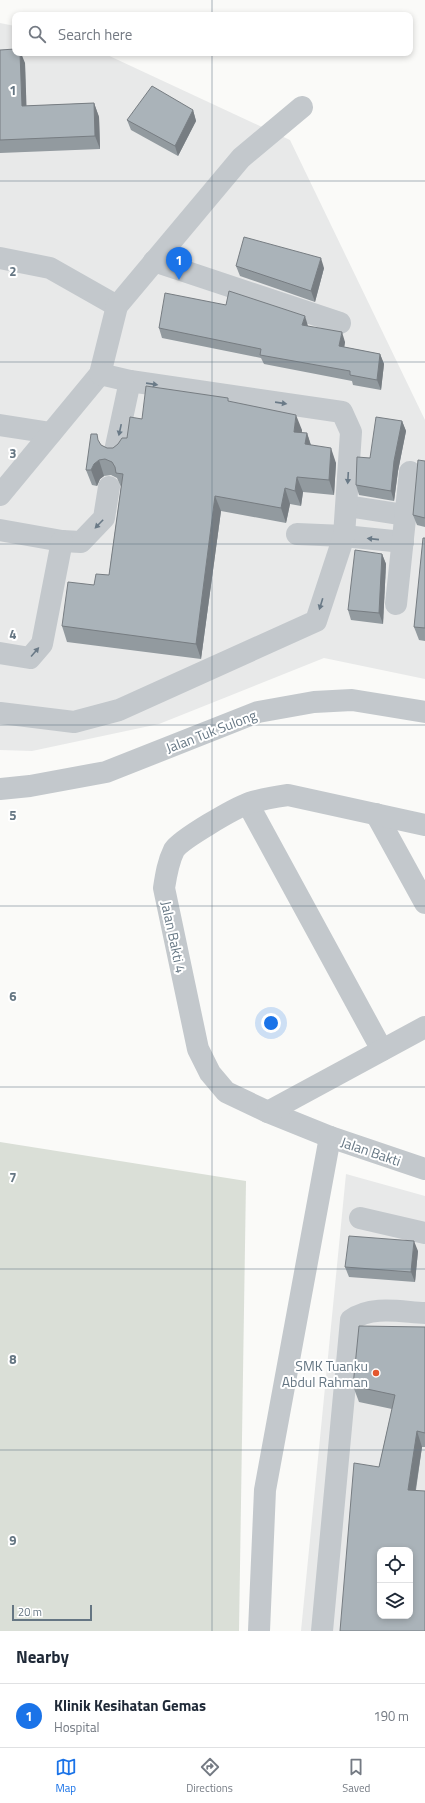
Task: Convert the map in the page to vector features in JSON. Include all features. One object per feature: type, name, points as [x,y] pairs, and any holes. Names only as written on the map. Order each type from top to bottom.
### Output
[{"type":"street","points":[[0,495],[100,374],[117,306],[241,158],[302,107]]},
{"type":"street","points":[[0,258],[50,268],[117,306]]},
{"type":"street","points":[[154,261],[340,323]]},
{"type":"street","points":[[0,713],[74,722],[119,710],[316,621],[344,536],[351,432],[342,412],[130,381],[100,374]]},
{"type":"street","points":[[115,451],[130,381]]},
{"type":"street","points":[[0,425],[51,433]]},
{"type":"street","points":[[396,604],[410,472]]},
{"type":"street","points":[[0,530],[81,542],[104,518],[110,487]]},
{"type":"street","points":[[347,506],[405,515]]},
{"type":"street","points":[[297,534],[344,536],[403,542]]},
{"type":"street","points":[[0,653],[30,658],[42,644],[62,540]]},
{"type":"street","name":"Jalan Tuk Sulong","points":[[0,789],[30,786],[106,772],[258,712],[314,702],[352,700],[425,712]]},
{"type":"street","name":"Jalan Bakti 4","points":[[324,1134],[268,1112],[226,1092],[210,1073],[198,1049],[164,888],[166,869],[175,849],[189,836],[248,804],[269,797],[288,795],[425,825]]},
{"type":"street","points":[[248,804],[382,1050]]},
{"type":"street","points":[[376,814],[425,904]]},
{"type":"street","points":[[268,1112],[425,1027]]},
{"type":"street","points":[[259,1631],[265,1490],[324,1134]]},
{"type":"street","name":"Jalan Bakti","points":[[324,1134],[425,1169]]},
{"type":"street","points":[[360,1218],[425,1233]]},
{"type":"street","points":[[322,1631],[351,1320],[360,1314],[372,1311],[425,1313]]},
{"type":"shaded area","points":[[0,23],[12,25],[12,56],[109,56],[290,140],[425,420],[425,679],[324,658],[159,724],[32,751],[0,750]]},
{"type":"shaded area","points":[[0,1142],[246,1181],[239,1631],[0,1631]]},
{"type":"shaded area","name":"SMK Tuanku Abdul Rahman","points":[[346,1174],[425,1196],[425,1631],[301,1631]]},
{"type":"building","points":[[12,49],[12,56],[20,56],[22,106],[94,103],[95,136],[0,140],[0,50]]},
{"type":"building","points":[[152,86],[193,110],[175,146],[127,120]]},
{"type":"building","points":[[244,237],[321,258],[311,291],[236,266]]},
{"type":"building","points":[[229,291],[305,316],[302,325],[342,332],[339,346],[380,354],[377,380],[350,375],[350,371],[260,355],[261,349],[159,328],[165,293],[226,305]]},
{"type":"building","points":[[146,386],[228,398],[228,401],[296,415],[294,432],[307,433],[305,444],[331,448],[329,480],[297,477],[295,491],[285,488],[281,508],[215,496],[196,644],[62,626],[68,582],[94,585],[96,574],[109,575],[123,474],[116,473],[112,462],[105,459],[99,460],[94,464],[91,470],[86,470],[91,434],[97,434],[101,445],[107,448],[113,448],[122,438],[127,438],[130,417],[142,419]]},
{"type":"building","points":[[376,417],[402,421],[394,461],[391,491],[356,485],[357,457],[370,458]]},
{"type":"building","points":[[418,460],[425,461],[425,518],[413,515]]},
{"type":"building","points":[[423,538],[425,538],[425,628],[414,627]]},
{"type":"building","points":[[355,550],[382,554],[379,613],[348,610]]},
{"type":"building","points":[[349,1236],[414,1241],[411,1272],[345,1267]]},
{"type":"building","points":[[359,1326],[425,1327],[425,1433],[417,1431],[408,1490],[425,1491],[425,1631],[340,1631],[354,1463],[379,1467],[395,1395],[353,1386]]},
{"type":"place","name":"Klinik Kesihatan Gemas","points":[[179,280]]},
{"type":"place","name":"SMK Tuanku Abdul Rahman","points":[[376,1373]]}]
